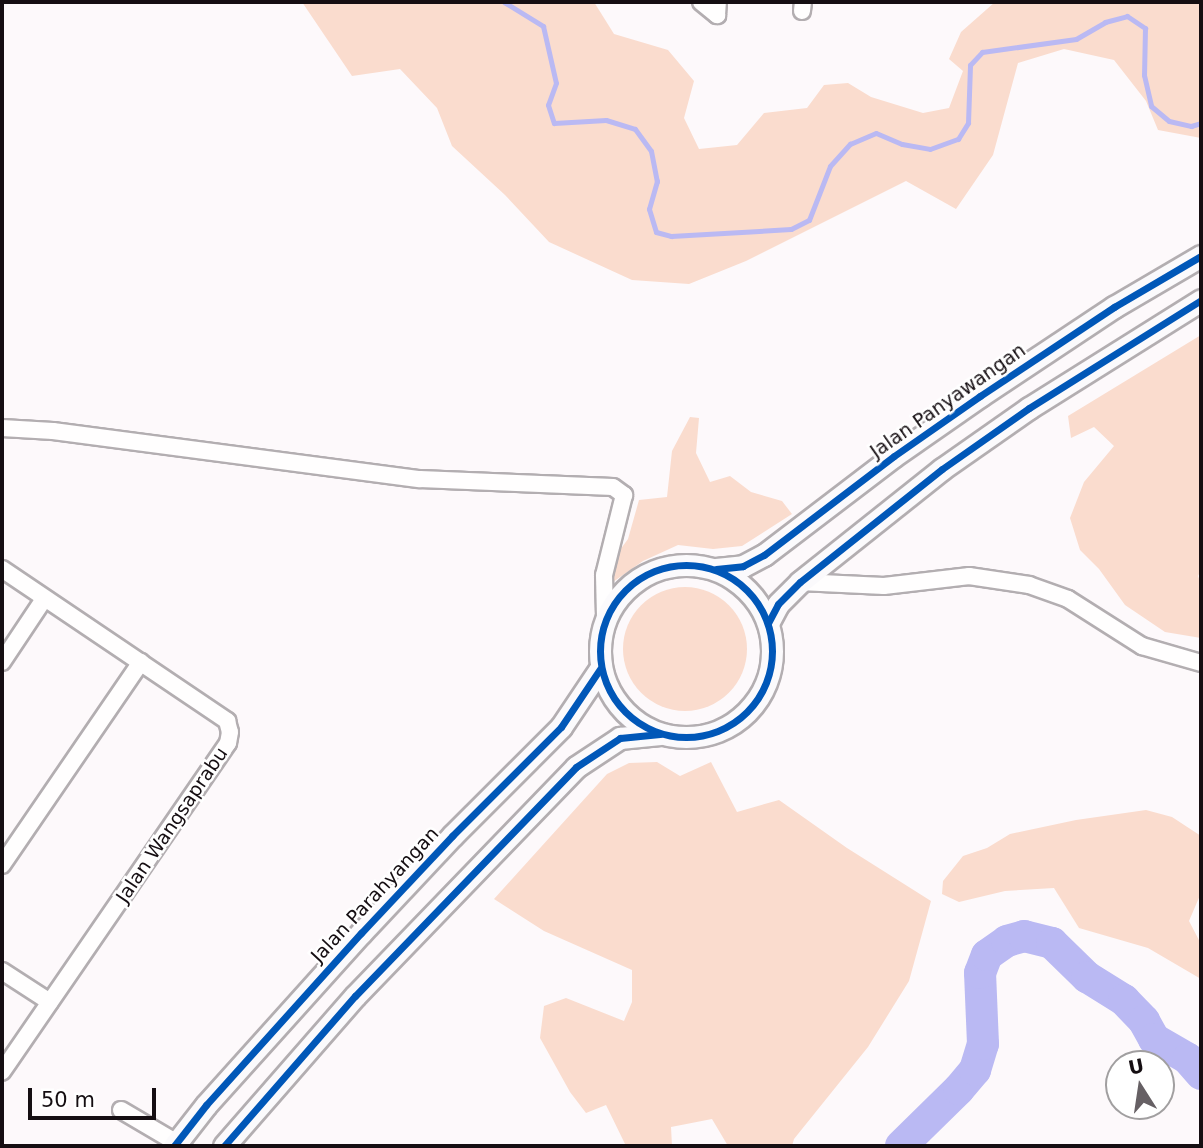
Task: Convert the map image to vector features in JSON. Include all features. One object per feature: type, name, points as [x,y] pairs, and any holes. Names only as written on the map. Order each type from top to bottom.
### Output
[{"type":"main road","name":"Jalan Panyawangan","points":[[716,569],[743,566],[764,555],[894,456],[980,396],[1114,307],[1201,256]]},
{"type":"main road","points":[[768,623],[778,604],[800,582],[942,469],[1029,408],[1201,300]]},
{"type":"main road","points":[[224,1146],[355,996],[576,767],[620,738],[660,734],[688,738],[714,733],[738,720],[757,701],[769,677],[773,650],[768,623],[756,600],[738,582],[716,569],[690,565],[664,567],[639,578],[620,595],[605,617],[599,643],[600,669],[608,691],[621,710],[639,724],[660,734]]},
{"type":"main road","name":"Jalan Parahyangan","points":[[175,1145],[206,1105],[360,933],[561,727],[600,669]]},
{"type":"street","points":[[701,2],[717,15],[718,2]]},
{"type":"street","points":[[2,428],[53,431],[420,479],[613,487],[624,495],[604,575],[605,617]]},
{"type":"street","name":"Jalan Wangsaprabu","points":[[2,569],[44,600],[227,721],[230,732],[228,743],[2,1072]]},
{"type":"street","points":[[800,582],[884,586],[969,576],[1029,585],[1068,598],[1142,646],[1201,663]]},
{"type":"street","points":[[2,662],[44,600]]},
{"type":"street","points":[[2,865],[141,662]]},
{"type":"street","points":[[2,971],[50,1002]]},
{"type":"street","points":[[121,1110],[175,1145]]},
{"type":"shaded area","points":[[302,2],[594,2],[614,34],[668,50],[694,81],[684,118],[699,149],[737,145],[764,113],[807,108],[824,85],[848,83],[871,97],[923,113],[949,108],[963,71],[949,59],[961,32],[995,2],[1201,2],[1201,138],[1158,130],[1146,101],[1114,60],[1064,49],[1018,63],[993,155],[956,209],[906,181],[746,261],[689,284],[632,280],[549,242],[505,195],[452,146],[437,108],[400,69],[352,76]]},
{"type":"shaded area","points":[[1201,335],[1201,570],[1198,576],[1201,584],[1201,638],[1165,632],[1125,605],[1099,569],[1080,550],[1070,518],[1084,482],[1114,446],[1094,427],[1071,438],[1068,416]]},
{"type":"shaded area","points":[[690,417],[699,418],[696,453],[710,482],[730,476],[751,492],[782,501],[792,514],[742,546],[713,549],[678,545],[643,561],[613,582],[610,574],[614,558],[628,539],[639,500],[667,497],[672,451]]},
{"type":"shaded area","points":[[685,587],[709,591],[729,605],[743,625],[747,649],[743,673],[729,693],[709,707],[685,711],[661,707],[641,693],[627,673],[623,649],[627,625],[641,605],[661,591]]},
{"type":"shaded area","points":[[657,762],[680,776],[711,762],[737,812],[779,800],[847,848],[931,901],[909,981],[868,1047],[794,1139],[792,1146],[728,1146],[712,1119],[671,1127],[672,1146],[626,1146],[606,1105],[586,1113],[570,1092],[540,1038],[544,1006],[566,998],[624,1021],[632,1002],[632,970],[544,931],[494,899],[607,774],[629,763]]},
{"type":"shaded area","points":[[1146,810],[1172,817],[1201,836],[1201,893],[1189,921],[1201,944],[1201,979],[1148,948],[1079,928],[1054,888],[1005,891],[959,902],[942,894],[943,881],[963,856],[987,848],[1010,834],[1076,820]]},
{"type":"waterway","points":[[504,2],[543,26],[556,83],[548,105],[554,123],[606,120],[635,129],[651,151],[657,181],[649,209],[656,232],[671,236],[791,229],[809,220],[830,166],[850,144],[876,133],[902,144],[930,149],[958,139],[968,123],[970,65],[982,52],[1076,39],[1105,22],[1127,16],[1145,28],[1144,75],[1151,106],[1169,121],[1191,126],[1201,123]]},
{"type":"waterway","points":[[901,1146],[975,1070],[983,1044],[980,973],[987,955],[1007,941],[1024,936],[1052,943],[1087,977],[1124,1000],[1144,1021],[1154,1039],[1188,1059],[1201,1074]]},
{"type":"cycle path","points":[[716,569],[743,566],[764,555],[894,456],[980,396],[1114,307],[1201,256]]},
{"type":"cycle path","points":[[768,623],[778,604],[800,582],[942,469],[1029,408],[1201,300]]},
{"type":"cycle path","points":[[686,565],[719,571],[747,590],[766,618],[772,651],[766,684],[747,712],[719,731],[686,737],[653,731],[625,712],[606,684],[600,651],[606,618],[625,590],[653,571],[686,565]]},
{"type":"cycle path","points":[[174,1146],[206,1105],[361,933],[452,836],[561,727],[600,669]]},
{"type":"cycle path","points":[[224,1146],[355,996],[576,767],[620,738],[660,734]]}]
